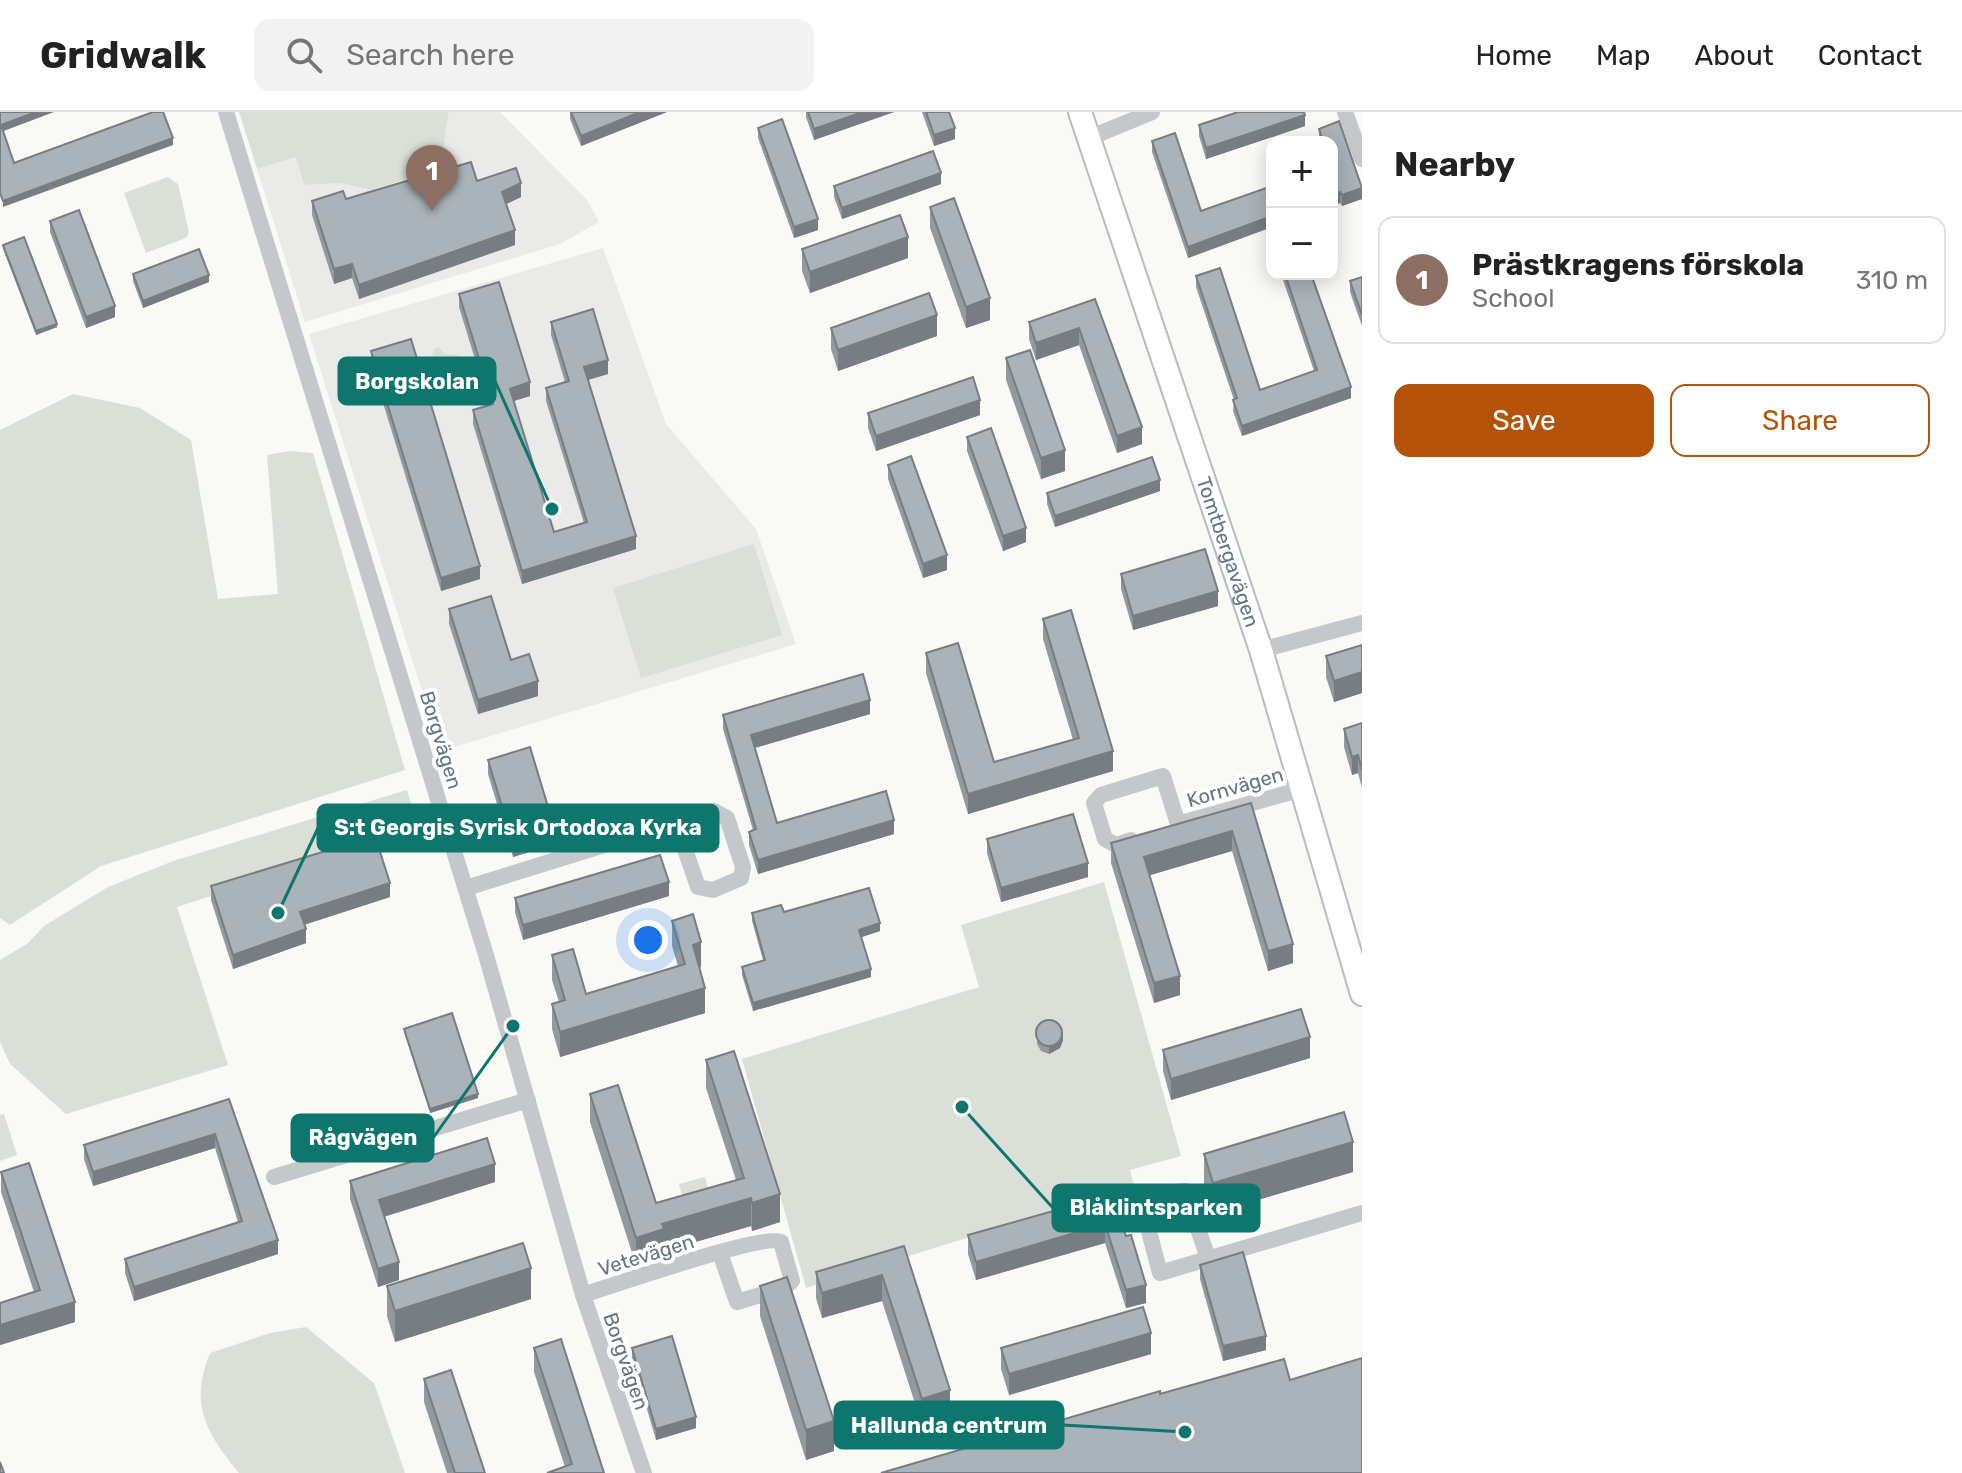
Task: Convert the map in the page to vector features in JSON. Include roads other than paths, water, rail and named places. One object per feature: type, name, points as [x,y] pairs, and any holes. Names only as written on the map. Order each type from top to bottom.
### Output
[{"type":"street","name":"Borgvägen","points":[[226,112],[466,888],[583,1295],[644,1473]]},
{"type":"street","name":"Tomtbergavägen","points":[[1080,112],[1261,650],[1362,994]]},
{"type":"street","points":[[1089,138],[1152,112]]},
{"type":"street","points":[[1345,112],[1362,159]]},
{"type":"street","points":[[1261,650],[1362,623]]},
{"type":"street","name":"Kornvägen","points":[[1166,828],[1163,776],[1101,795],[1094,803],[1110,844],[1166,828],[1302,789]]},
{"type":"street","points":[[466,888],[714,811],[723,813],[743,867],[741,878],[713,890],[698,887],[676,823]]},
{"type":"street","points":[[274,1177],[528,1100]]},
{"type":"street","points":[[1208,1258],[1185,1191],[1167,1193],[1142,1205],[1160,1273],[1362,1213]]},
{"type":"street","name":"Vetevägen","points":[[583,1295],[720,1253],[776,1239],[781,1242],[792,1281],[784,1288],[737,1302],[720,1253]]},
{"type":"place","name":"Prästkragens förskola","points":[[432,211]]},
{"type":"place","name":"Borgskolan","points":[[552,509]]},
{"type":"place","name":"S:t Georgis Syrisk Ortodoxa Kyrka","points":[[278,913]]},
{"type":"place","name":"Rågvägen","points":[[513,1026]]},
{"type":"place","name":"Blåklintsparken","points":[[962,1107]]},
{"type":"place","name":"Hallunda centrum","points":[[1185,1432]]}]
